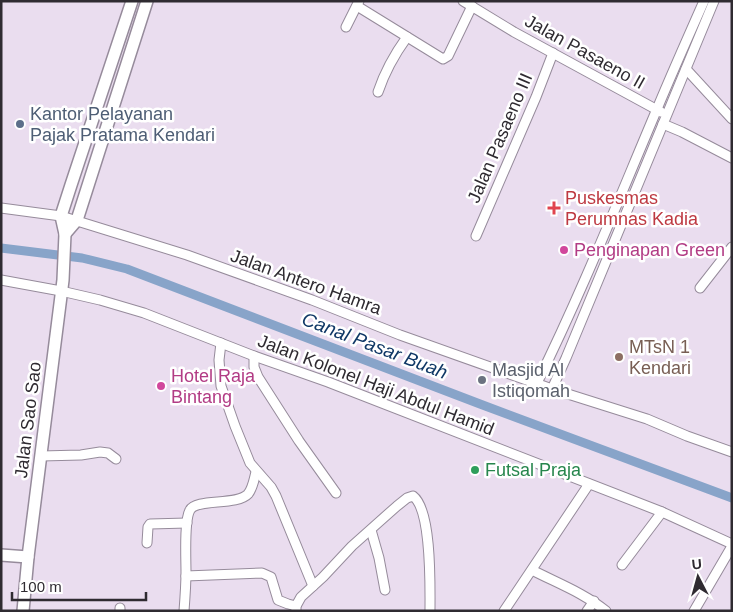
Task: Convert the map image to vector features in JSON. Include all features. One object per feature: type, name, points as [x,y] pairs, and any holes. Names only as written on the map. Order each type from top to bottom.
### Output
[{"type":"street","name":"Jalan Sao Sao","points":[[23,611],[62,285],[65,234],[62,216],[132,1]]},
{"type":"street","points":[[65,234],[77,220],[147,1]]},
{"type":"street","name":"Jalan Pasaeno II","points":[[462,1],[514,32],[656,110],[665,120],[682,132],[732,158]]},
{"type":"street","points":[[537,383],[574,303],[704,1]]},
{"type":"street","points":[[552,389],[714,1]]},
{"type":"street","points":[[346,27],[358,3],[407,37],[440,57],[446,58],[472,6]]},
{"type":"street","points":[[378,92],[390,62],[407,37]]},
{"type":"street","name":"Jalan Pasaeno III","points":[[476,236],[553,53]]},
{"type":"street","points":[[686,69],[732,119]]},
{"type":"street","name":"Jalan Antero Hamra","points":[[1,208],[62,216],[195,258],[552,389],[647,419],[732,452]]},
{"type":"street","points":[[700,288],[732,248]]},
{"type":"street","name":"Jalan Kolonel Haji Abdul Hamid","points":[[1,280],[62,285],[100,300],[144,313],[254,356],[328,382],[662,512],[732,545]]},
{"type":"street","points":[[221,343],[219,360],[221,386],[244,451],[256,472],[271,487],[276,496],[313,586]]},
{"type":"street","points":[[254,356],[254,367],[258,377],[298,441],[336,493]]},
{"type":"street","points":[[41,456],[80,455],[100,452],[108,453],[116,459]]},
{"type":"street","points":[[184,611],[189,512],[193,506],[243,497],[252,488],[256,472]]},
{"type":"street","points":[[504,611],[590,484]]},
{"type":"street","points":[[186,576],[262,572],[271,577],[278,600],[296,608],[301,597],[352,546],[408,498],[413,496],[417,499],[424,518],[430,569],[430,611]]},
{"type":"street","points":[[622,565],[662,512]]},
{"type":"street","points":[[147,543],[148,525],[153,523],[187,523]]},
{"type":"street","points":[[371,530],[385,590]]},
{"type":"street","points":[[694,611],[732,545]]},
{"type":"street","points":[[1,555],[28,557]]},
{"type":"street","points":[[532,570],[579,592],[606,611]]},
{"type":"street","points":[[587,611],[594,601]]},
{"type":"waterway","name":"Canal Pasar Buah","points":[[1,248],[82,258],[127,269],[732,498]]},
{"type":"place","name":"Kantor Pelayanan Pajak Pratama Kendari","points":[[20,124]]},
{"type":"place","name":"Puskesmas Perumnas Kadia","points":[[554,208]]},
{"type":"place","name":"Penginapan Green","points":[[564,250]]},
{"type":"place","name":"MTsN 1 Kendari","points":[[619,357]]},
{"type":"place","name":"Masjid Al Istiqomah","points":[[482,380]]},
{"type":"place","name":"Hotel Raja Bintang","points":[[161,386]]},
{"type":"place","name":"Futsal Praja","points":[[475,470]]}]
